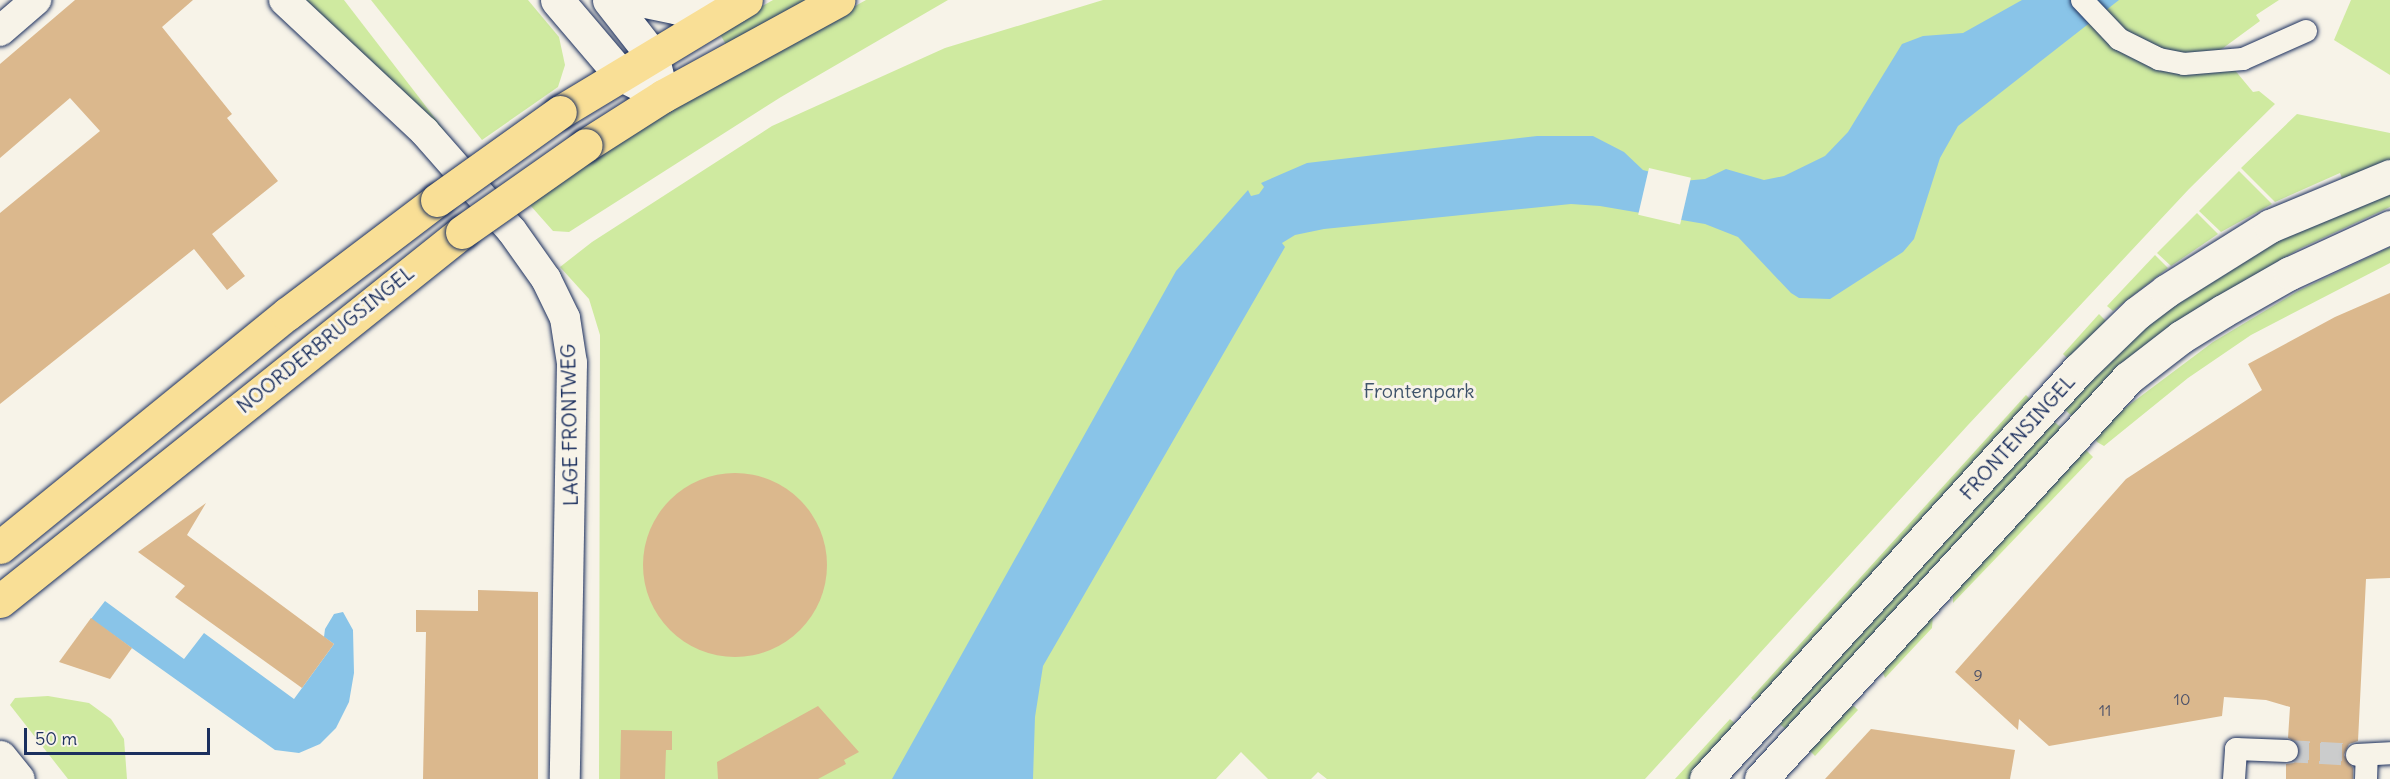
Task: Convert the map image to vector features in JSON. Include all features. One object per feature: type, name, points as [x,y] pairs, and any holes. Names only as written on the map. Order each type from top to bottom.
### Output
[{"type":"main road","points":[[557,0],[620,74],[663,96]]},
{"type":"main road","points":[[609,0],[652,55],[663,96]]},
{"type":"main road","points":[[641,0],[678,8],[740,3]]},
{"type":"main road","name":"NOORDERBRUGSINGEL","points":[[0,601],[365,306],[462,232],[586,145],[663,96],[838,0]]},
{"type":"main road","name":"NOORDERBRUGSINGEL","points":[[0,547],[287,314],[437,200],[560,112],[740,3]]},
{"type":"main road","name":"FRONTENSINGEL","points":[[1706,779],[2079,369],[2137,314],[2174,285],[2270,226],[2390,176]]},
{"type":"main road","name":"FRONTENSINGEL","points":[[1761,779],[2128,378],[2223,310],[2289,273],[2390,227]]},
{"type":"main road","points":[[0,757],[18,779]]},
{"type":"street","points":[[0,31],[36,0]]},
{"type":"street","name":"LAGE FRONTWEG","points":[[284,0],[424,131],[512,231],[553,291],[565,318],[572,363],[565,779]]},
{"type":"street","points":[[2082,0],[2119,39],[2159,59],[2184,64],[2243,59],[2306,31]]},
{"type":"street","points":[[2234,779],[2236,748],[2287,751]]},
{"type":"street","points":[[2366,779],[2362,755],[2390,753]]},
{"type":"green space","points":[[301,0],[344,0],[448,135]]},
{"type":"green space","points":[[371,0],[528,0],[559,37],[565,65],[558,87],[482,140]]},
{"type":"green space","points":[[773,0],[810,0],[727,46],[718,31]]},
{"type":"green space","points":[[866,0],[948,0],[781,97],[569,232],[553,231],[530,205],[647,122]]},
{"type":"green space","name":"Frontenpark","points":[[1103,0],[2279,0],[2256,15],[2260,21],[2219,51],[2253,92],[2259,91],[2275,104],[2189,189],[1968,425],[1645,779],[1327,779],[1318,772],[1311,779],[1268,779],[1241,752],[1216,779],[599,779],[600,335],[589,299],[560,267],[592,242],[772,126],[945,48]]},
{"type":"green space","points":[[2351,0],[2390,0],[2390,75],[2334,40]]},
{"type":"green space","points":[[2297,114],[2390,133],[2390,170],[2342,178],[2340,173],[2275,202],[2241,168]]},
{"type":"green space","points":[[2239,171],[2272,204],[2221,232],[2199,211]]},
{"type":"green space","points":[[2390,187],[2390,207],[2299,249],[2190,313],[2075,419],[2062,407],[2139,328],[2231,261]]},
{"type":"green space","points":[[2197,213],[2218,234],[2171,266],[2157,253]]},
{"type":"green space","points":[[2390,247],[2390,263],[2251,335],[2188,378],[2104,446],[2097,442],[2094,436],[2125,408],[2213,342],[2298,291]]},
{"type":"green space","points":[[2155,255],[2168,268],[2113,311],[2107,306]]},
{"type":"green space","points":[[2099,314],[2106,321],[2068,359],[2063,354]]},
{"type":"green space","points":[[2026,395],[2033,402],[1757,703],[1751,698]]},
{"type":"green space","points":[[2051,419],[2064,430],[1788,731],[1777,722]]},
{"type":"green space","points":[[2083,447],[2093,457],[1953,603],[1953,591]]},
{"type":"green space","points":[[1933,615],[1932,628],[1885,678],[1881,668]]},
{"type":"green space","points":[[48,696],[89,703],[111,719],[124,739],[127,779],[68,779],[10,705],[15,698]]},
{"type":"green space","points":[[1854,706],[1858,710],[1815,756],[1808,749],[1847,708]]},
{"type":"green space","points":[[1730,719],[1738,726],[1690,779],[1675,779]]},
{"type":"water","points":[[2022,0],[2119,0],[1958,126],[1940,158],[1914,239],[1903,252],[1830,299],[1799,298],[1791,293],[1738,237],[1705,224],[1600,206],[1571,204],[1324,229],[1295,235],[1282,243],[1285,247],[1043,666],[1035,717],[1033,779],[892,779],[1176,271],[1248,190],[1251,196],[1259,194],[1264,187],[1261,183],[1307,163],[1537,136],[1593,136],[1624,152],[1643,170],[1683,181],[1705,179],[1726,169],[1764,180],[1784,176],[1825,156],[1848,132],[1902,44],[1923,36],[1963,33]]},
{"type":"water","points":[[105,601],[184,659],[204,633],[294,699],[334,644],[324,637],[325,629],[334,614],[343,612],[353,630],[354,673],[349,702],[336,728],[320,744],[299,753],[275,750],[91,619]]},
{"type":"pier","points":[[1649,168],[1691,178],[1680,224],[1638,215]]},
{"type":"building","points":[[75,0],[193,0],[162,27],[232,114],[227,118],[278,181],[212,234],[245,276],[227,290],[194,249],[0,404],[0,213],[100,131],[70,98],[0,158],[0,64]]},
{"type":"building","points":[[2390,293],[2390,578],[2366,579],[2358,741],[2349,744],[2344,755],[2353,768],[2353,779],[2286,779],[2286,764],[2294,763],[2300,752],[2299,744],[2288,738],[2290,707],[2266,700],[2224,697],[2222,716],[2049,746],[2019,719],[2018,730],[1955,672],[2126,479],[2262,390],[2248,364],[2335,317]]},
{"type":"building","points":[[735,473],[770,480],[800,500],[820,530],[827,565],[820,600],[800,630],[770,650],[735,657],[700,650],[670,630],[650,600],[643,565],[650,530],[670,500],[700,480]]},
{"type":"building","points":[[206,503],[187,535],[334,644],[302,688],[175,597],[185,586],[138,552]]},
{"type":"building","points":[[478,590],[538,592],[538,779],[423,779],[426,632],[416,632],[416,610],[478,611]]},
{"type":"building","points":[[91,618],[132,648],[110,679],[59,662]]},
{"type":"building","points":[[818,706],[859,752],[844,760],[846,764],[818,779],[718,779],[717,762]]},
{"type":"building","points":[[1871,729],[2015,750],[2010,779],[1825,779]]},
{"type":"building","points":[[621,730],[672,731],[672,750],[666,750],[665,779],[620,779]]},
{"type":"tunnel","points":[[2287,751],[2357,755]]}]
